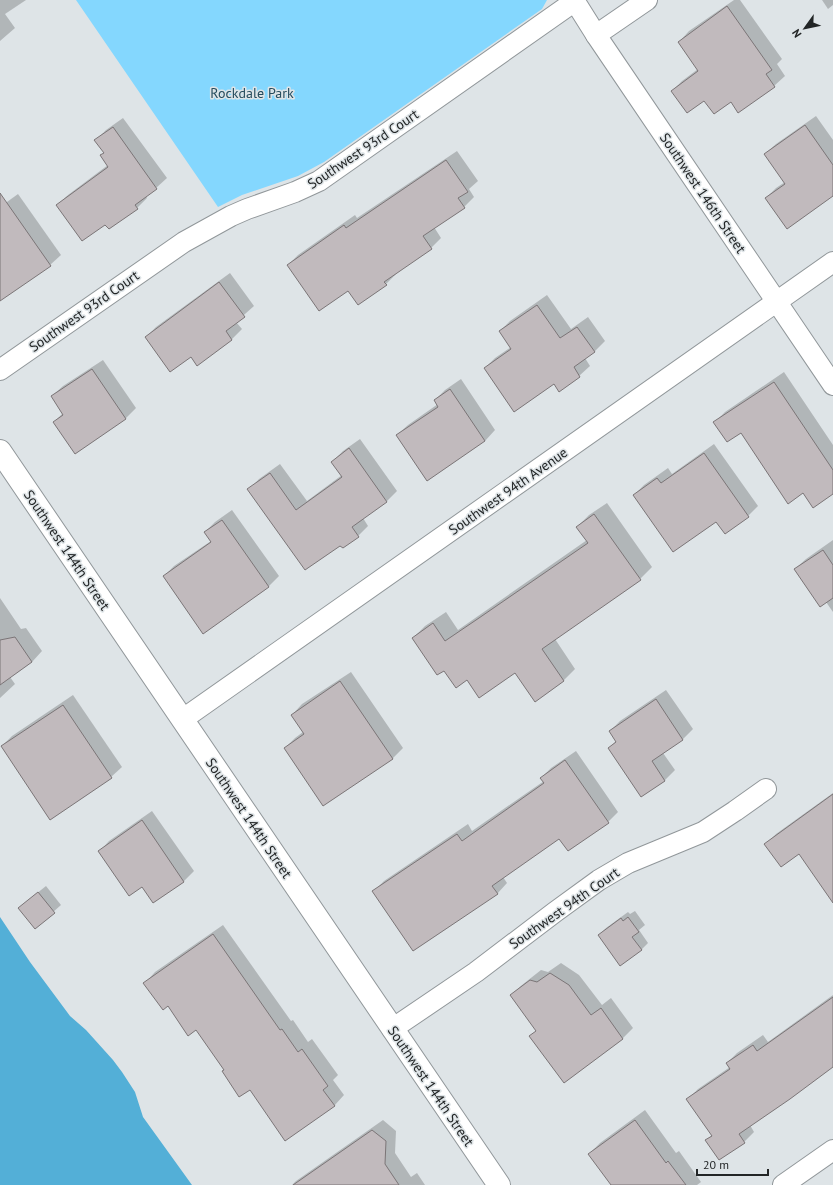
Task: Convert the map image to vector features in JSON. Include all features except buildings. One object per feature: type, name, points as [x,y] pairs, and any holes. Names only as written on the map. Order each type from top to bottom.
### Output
[{"type":"street","points":[[596,35],[647,0]]},
{"type":"street","name":"Southwest 146th Street","points":[[574,1],[833,385]]},
{"type":"street","name":"Southwest 93rd Court","points":[[0,370],[184,242],[231,216],[306,188],[325,178],[574,1]]},
{"type":"street","name":"Southwest 94th Avenue","points":[[182,719],[833,262]]},
{"type":"street","name":"Southwest 144th Street","points":[[0,451],[499,1185]]},
{"type":"street","name":"Southwest 94th Court","points":[[392,1029],[476,972],[599,880],[628,863],[703,832],[766,789]]},
{"type":"street","points":[[784,1185],[833,1150]]},
{"type":"green space","name":"Rockdale Park","points":[[76,0],[547,0],[542,9],[324,162],[298,176],[242,195],[218,207]]},
{"type":"shaded area","points":[[0,917],[30,962],[70,1016],[86,1030],[122,1072],[135,1092],[143,1117],[192,1185],[0,1185]]}]
